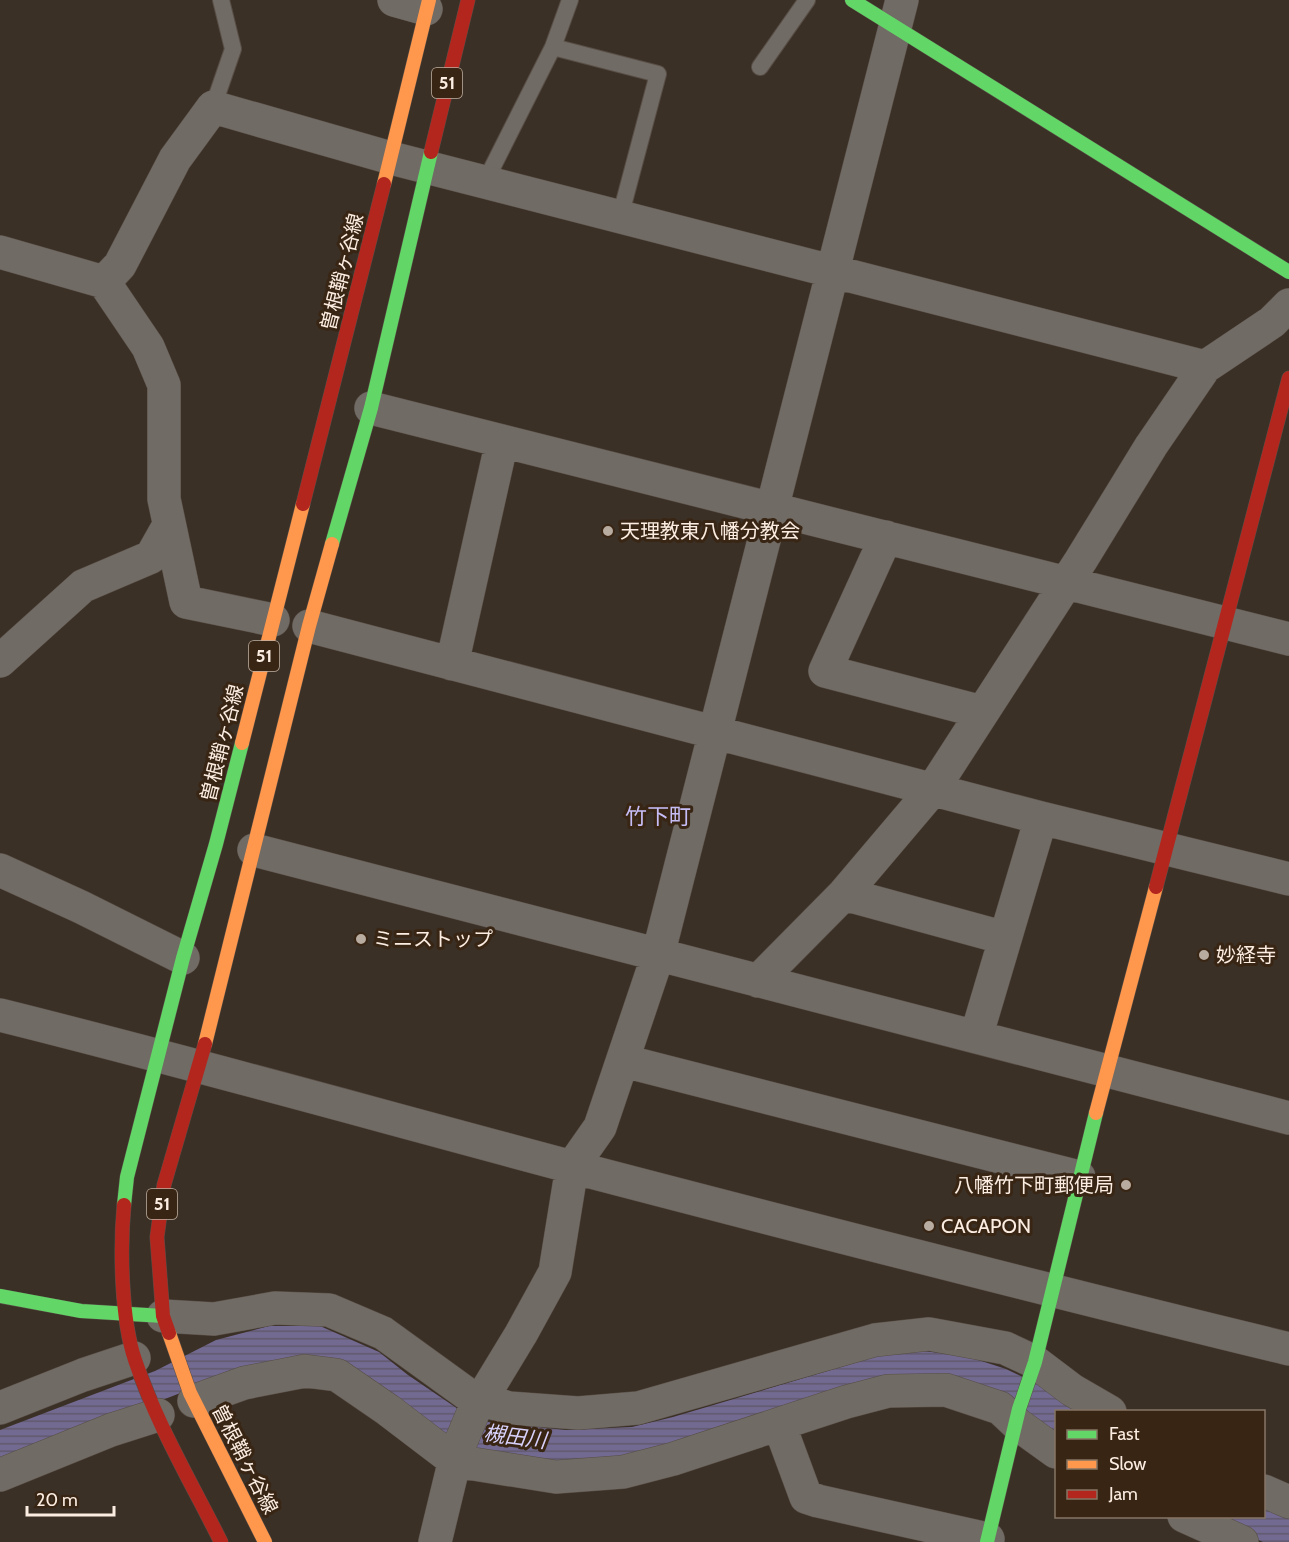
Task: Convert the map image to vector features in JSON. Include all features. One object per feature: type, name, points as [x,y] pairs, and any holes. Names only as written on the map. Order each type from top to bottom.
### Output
[{"type":"main road","name":"51","points":[[192,1397],[168,1331],[157,1237],[163,1195],[200,1065],[309,626],[371,408],[468,0]]},
{"type":"main road","points":[[852,0],[898,14],[1289,272]]},
{"type":"main road","name":"曽根鞘ヶ谷線","points":[[134,1358],[126,1315],[121,1238],[127,1177],[183,958],[216,844],[391,158],[427,5]]},
{"type":"main road","points":[[988,1540],[1018,1417],[1033,1370],[1079,1177],[1289,378]]},
{"type":"main road","points":[[0,1296],[38,1305],[126,1315],[168,1331]]},
{"type":"main road","name":"51","points":[[134,1358],[156,1411],[221,1542]]},
{"type":"main road","name":"曽根鞘ヶ谷線","points":[[192,1397],[265,1542]]},
{"type":"street","points":[[394,0],[427,5]]},
{"type":"street","points":[[435,1542],[456,1456],[477,1406],[521,1334],[555,1272],[572,1167],[600,1127],[658,955],[898,14]]},
{"type":"street","points":[[104,282],[120,265],[175,159],[213,107],[391,158],[1205,367]]},
{"type":"street","points":[[0,252],[104,282],[148,347],[164,385],[164,499],[186,602],[273,620]]},
{"type":"street","points":[[758,981],[844,894],[933,789],[1151,446],[1205,367],[1272,322],[1289,305]]},
{"type":"street","points":[[371,408],[1289,639]]},
{"type":"street","points":[[452,664],[502,441]]},
{"type":"street","points":[[0,661],[83,586],[150,557],[169,525]]},
{"type":"street","points":[[886,537],[825,671],[982,712]]},
{"type":"street","points":[[309,626],[1041,818],[1289,879]]},
{"type":"street","points":[[976,1038],[1041,818]]},
{"type":"street","points":[[254,850],[1289,1118]]},
{"type":"street","points":[[0,870],[183,958]]},
{"type":"street","points":[[844,894],[1005,938]]},
{"type":"street","points":[[0,1015],[200,1065],[572,1167],[1052,1291],[1289,1349]]},
{"type":"street","points":[[624,1061],[1079,1177]]},
{"type":"street","points":[[168,1331],[214,1319],[275,1308],[329,1310],[383,1333],[470,1396],[477,1406]]},
{"type":"street","points":[[477,1406],[578,1413],[638,1408],[875,1340],[929,1334],[1005,1348],[1033,1370],[1107,1410]]},
{"type":"street","points":[[0,1408],[83,1375],[134,1358]]},
{"type":"street","points":[[192,1397],[244,1383],[305,1371],[336,1375],[456,1456],[556,1477],[623,1472],[673,1459],[888,1391],[946,1390],[1000,1408],[1018,1417],[1055,1451]]},
{"type":"street","points":[[0,1475],[156,1411]]},
{"type":"street","points":[[779,1424],[806,1497],[988,1540]]},
{"type":"street","points":[[1265,1492],[1289,1502]]},
{"type":"street","points":[[1188,1518],[1242,1542]]},
{"type":"lane","points":[[213,107],[233,49],[221,0]]},
{"type":"lane","points":[[485,182],[553,47],[570,0]]},
{"type":"lane","points":[[760,67],[807,0]]},
{"type":"lane","points":[[553,47],[658,74],[621,217]]},
{"type":"water","name":"槻田川","points":[[269,1326],[320,1326],[379,1352],[458,1409],[488,1422],[566,1430],[632,1427],[881,1355],[923,1351],[966,1356],[1006,1369],[1092,1410],[1055,1410],[1055,1434],[957,1384],[652,1456],[586,1466],[481,1455],[295,1364],[228,1371],[201,1385],[0,1463],[0,1430],[155,1371],[216,1340]]},
{"type":"water","points":[[1265,1500],[1289,1511],[1289,1542],[1263,1542],[1209,1518],[1265,1518]]},
{"type":"traffic: fast","points":[[852,0],[1289,272]]},
{"type":"traffic: fast","points":[[332,544],[371,408],[431,152]]},
{"type":"traffic: fast","points":[[124,1205],[127,1177],[183,958],[242,743]]},
{"type":"traffic: fast","points":[[987,1542],[1019,1409],[1035,1362],[1096,1113]]},
{"type":"traffic: fast","points":[[0,1296],[81,1311],[163,1316]]},
{"type":"traffic: slow","points":[[384,184],[429,0]]},
{"type":"traffic: slow","points":[[242,743],[303,504]]},
{"type":"traffic: slow","points":[[205,1044],[309,626],[332,544]]},
{"type":"traffic: slow","points":[[1096,1113],[1156,887]]},
{"type":"traffic: slow","points":[[169,1333],[190,1393],[265,1542]]},
{"type":"traffic: jam","points":[[431,152],[468,0]]},
{"type":"traffic: jam","points":[[303,504],[384,184]]},
{"type":"traffic: jam","points":[[1156,887],[1289,378]]},
{"type":"traffic: jam","points":[[169,1333],[163,1316],[157,1237],[164,1185],[205,1044]]},
{"type":"traffic: jam","points":[[124,1205],[123,1283],[130,1343],[143,1383],[164,1429],[221,1542]]},
{"type":"place","name":"天理教東八幡分教会","points":[[608,531]]},
{"type":"place","name":"ミニストップ","points":[[361,939]]},
{"type":"place","name":"妙経寺","points":[[1204,955]]},
{"type":"place","name":"八幡竹下町郵便局","points":[[1126,1185]]},
{"type":"place","name":"CACAPON","points":[[929,1226]]},
{"type":"district","name":"竹下町","points":[[658,816]]}]
